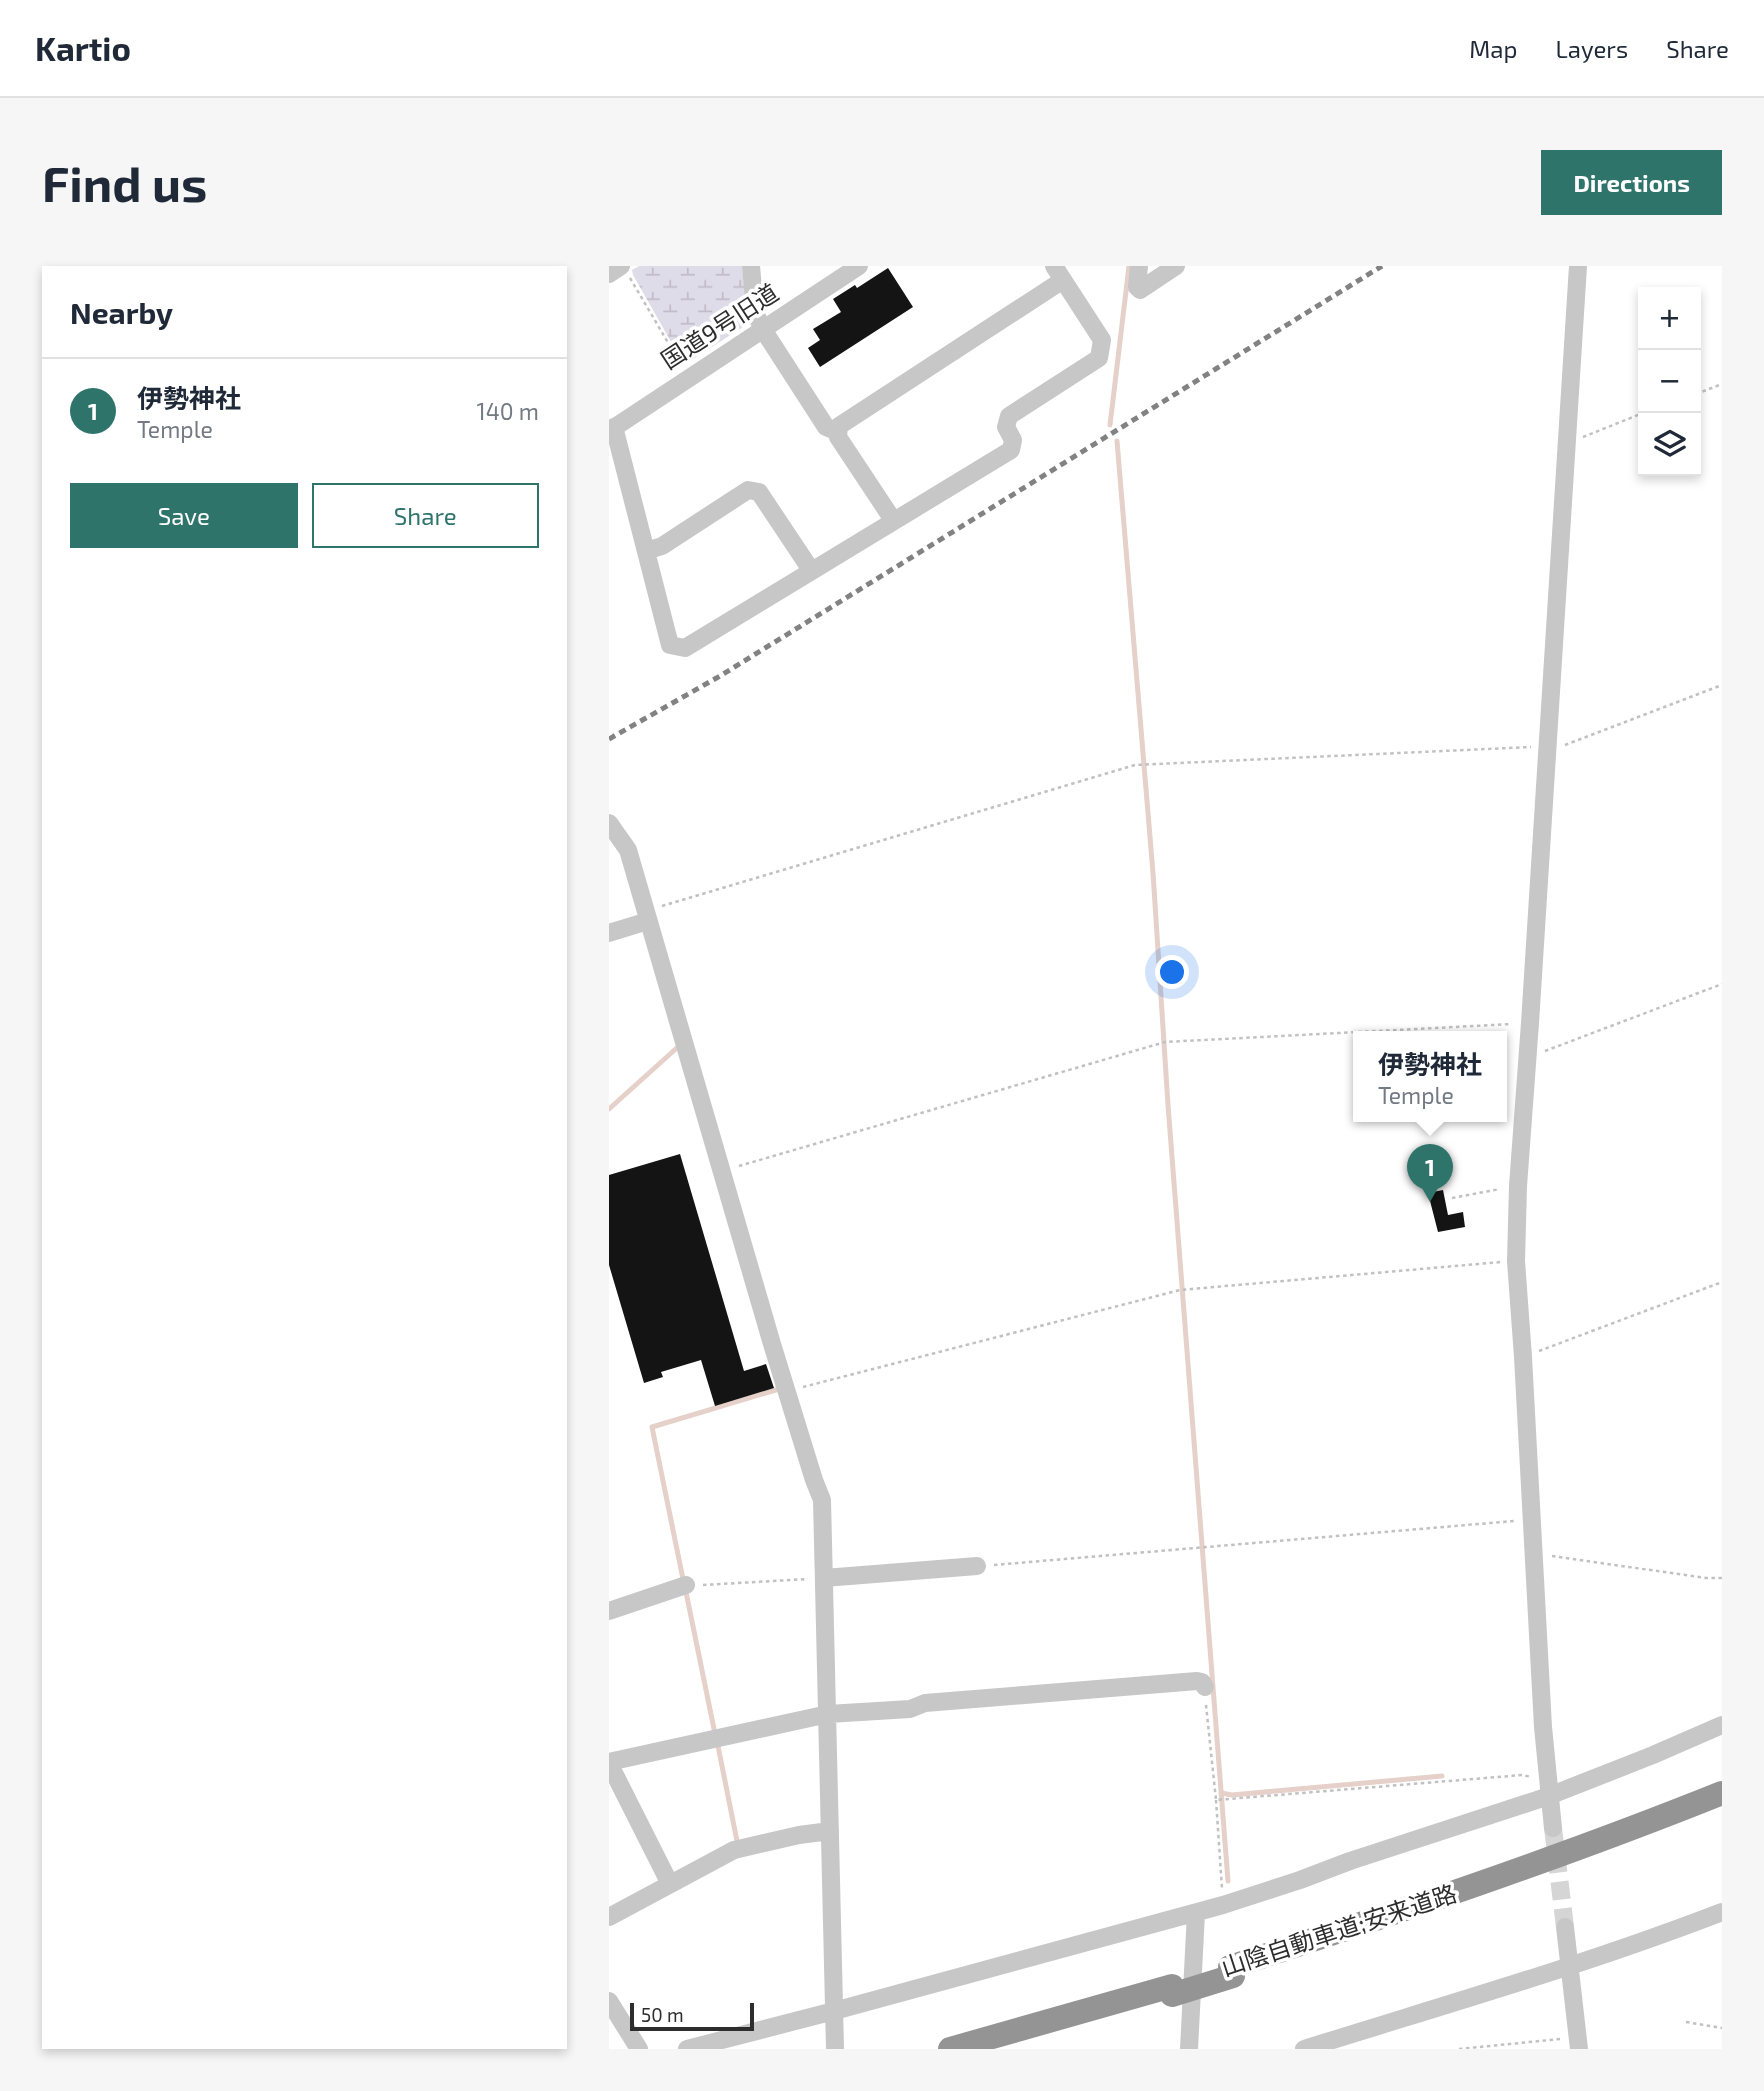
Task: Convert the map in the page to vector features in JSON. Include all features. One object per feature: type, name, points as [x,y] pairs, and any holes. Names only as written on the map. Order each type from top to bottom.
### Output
[{"type":"highway","name":"山陰自動車道;安来道路","points":[[1232,1972],[1542,1862],[1722,1793]]},
{"type":"highway","name":"山陰自動車道;安来道路","points":[[987,2049],[1481,1895],[1585,1858],[1722,1804]]},
{"type":"highway","name":"山陰自動車道;安来道路","points":[[950,2049],[1172,1990]]},
{"type":"street","points":[[751,266],[755,312],[762,328],[826,427],[838,432]]},
{"type":"street","name":"国道9号旧道","points":[[612,429],[859,266]]},
{"type":"street","points":[[1139,266],[1137,287],[1140,290],[1176,266]]},
{"type":"street","points":[[1553,1828],[1548,1788],[1516,1261],[1518,1186],[1578,266]]},
{"type":"street","points":[[609,274],[625,271]]},
{"type":"street","points":[[612,429],[670,645],[685,648],[1011,450],[1013,440],[1006,427],[1009,416],[1099,358],[1102,340],[1059,273],[839,426],[838,437],[893,520]]},
{"type":"street","points":[[646,551],[662,546],[748,490],[759,492],[811,570]]},
{"type":"street","points":[[609,823],[628,850],[786,1391],[822,1500],[835,2049]]},
{"type":"street","points":[[609,933],[647,916]]},
{"type":"street","points":[[824,1578],[977,1566]]},
{"type":"street","points":[[609,1611],[686,1586]]},
{"type":"street","points":[[670,1884],[609,1763],[828,1714],[910,1709],[925,1703],[1196,1681],[1202,1682],[1205,1688]]},
{"type":"street","points":[[687,2049],[1223,1905],[1300,1880],[1548,1788],[1653,1755],[1722,1726]]},
{"type":"street","points":[[609,1917],[734,1850],[830,1831]]},
{"type":"street","points":[[1304,2049],[1569,1967],[1651,1940],[1722,1912]]},
{"type":"street","points":[[1189,2049],[1196,1913]]},
{"type":"street","points":[[1565,1927],[1578,2043]]},
{"type":"street","points":[[609,2001],[614,2021],[639,2049]]},
{"type":"path","points":[[625,271],[684,371]]},
{"type":"path","points":[[1701,392],[1722,384]]},
{"type":"path","points":[[1567,443],[1638,416]]},
{"type":"path","points":[[647,916],[1135,765],[1560,747],[1722,685]]},
{"type":"path","points":[[1528,1055],[1537,1055],[1722,984]]},
{"type":"path","points":[[1376,1031],[1530,1023]]},
{"type":"path","points":[[722,1171],[1164,1042],[1353,1032]]},
{"type":"path","points":[[1452,1198],[1518,1186]]},
{"type":"path","points":[[786,1391],[1180,1290],[1516,1261]]},
{"type":"path","points":[[1523,1357],[1722,1282]]},
{"type":"path","points":[[977,1566],[1532,1519]]},
{"type":"path","points":[[1534,1554],[1721,1580]]},
{"type":"path","points":[[686,1586],[824,1578]]},
{"type":"path","points":[[1205,1688],[1223,1905]]},
{"type":"path","points":[[1216,1800],[1522,1775],[1548,1788]]},
{"type":"path","points":[[1686,2022],[1722,2028]]},
{"type":"path","points":[[1459,2049],[1578,2043]]},
{"type":"green space","points":[[639,266],[742,266],[746,325],[687,363],[682,361],[633,275],[632,270]]},
{"type":"building","points":[[888,268],[913,307],[820,367],[808,348],[820,340],[813,329],[841,312],[833,299],[855,285],[857,288]]},
{"type":"building","points":[[680,1154],[744,1371],[766,1364],[774,1388],[715,1406],[701,1360],[661,1372],[663,1377],[644,1383],[609,1265],[609,1175]]},
{"type":"building","points":[[1443,1190],[1448,1215],[1463,1212],[1465,1227],[1438,1232],[1428,1193]]},
{"type":"waterway","points":[[1110,425],[1129,266]]},
{"type":"waterway","points":[[1117,441],[1153,873],[1168,1105],[1228,1881]]},
{"type":"waterway","points":[[609,1109],[679,1046]]},
{"type":"waterway","points":[[683,1579],[652,1427],[779,1389],[778,1386]]},
{"type":"waterway","points":[[686,1592],[715,1734]]},
{"type":"waterway","points":[[718,1746],[737,1841]]},
{"type":"waterway","points":[[1221,1793],[1232,1795],[1442,1776]]},
{"type":"tunnel","points":[[1553,1828],[1565,1927]]},
{"type":"railway","points":[[609,739],[720,676],[1382,266]]},
{"type":"place","name":"伊勢神社","points":[[1430,1202]]}]
